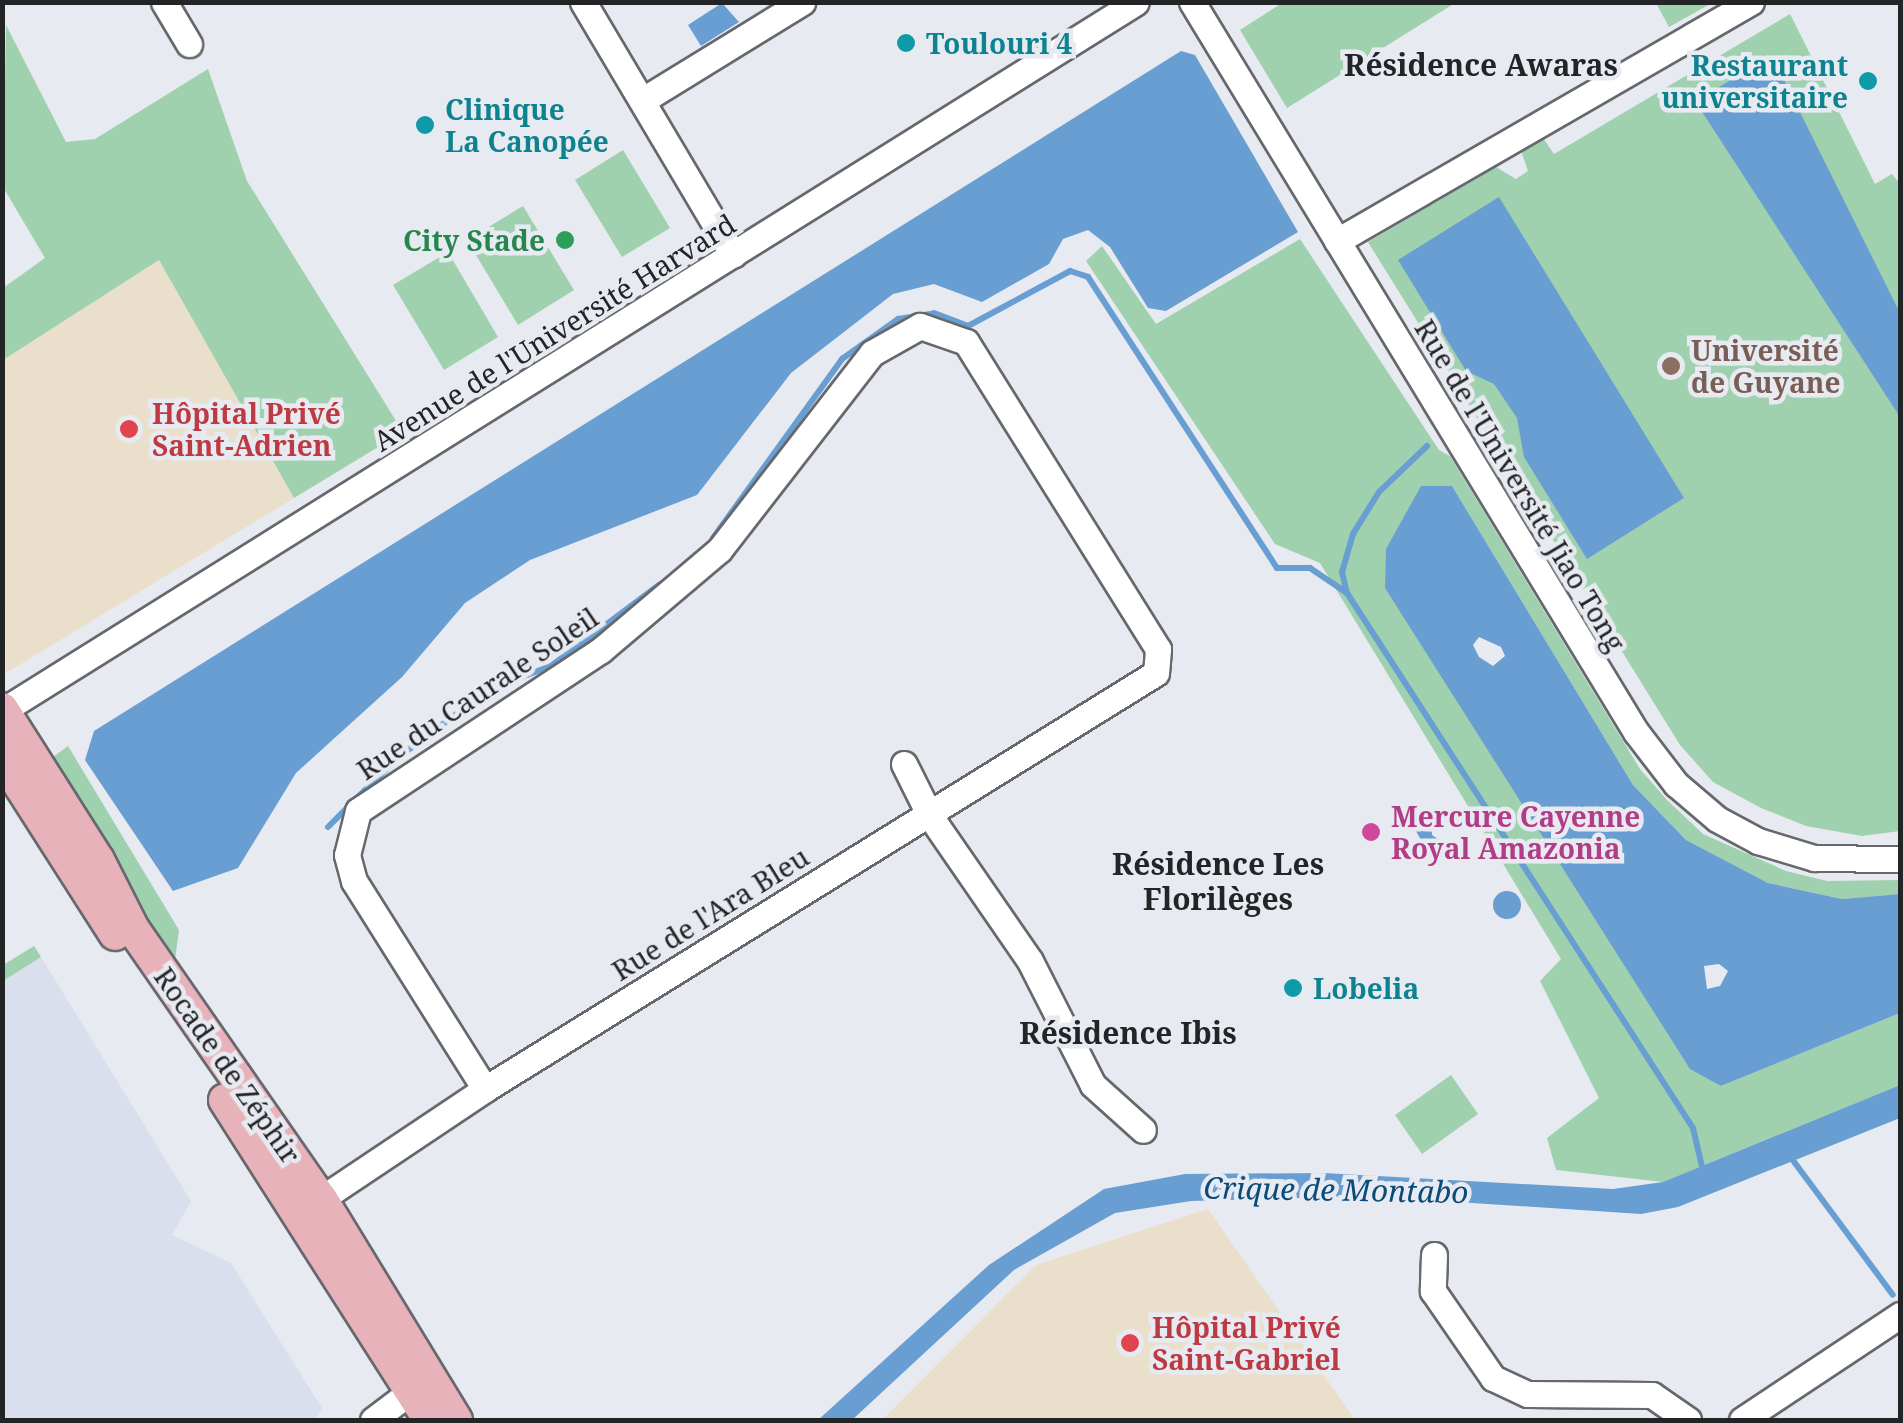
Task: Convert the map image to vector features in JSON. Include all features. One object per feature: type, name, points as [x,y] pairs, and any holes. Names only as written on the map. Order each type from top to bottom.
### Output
[{"type":"main road","name":"Rocade de Zéphir","points":[[3,710],[98,860],[132,928],[311,1206],[430,1420]]},
{"type":"main road","name":"Rocade de Zéphir","points":[[2,756],[311,1206]]},
{"type":"main road","name":"Rocade de Zéphir","points":[[413,1389],[456,1420]]},
{"type":"street","points":[[164,2],[189,44]]},
{"type":"street","points":[[583,2],[733,255]]},
{"type":"street","points":[[643,100],[802,2]]},
{"type":"street","name":"Avenue de l'Université Harvard","points":[[3,710],[1136,2]]},
{"type":"street","name":"Rue de l'Université Jiao Tong","points":[[1192,2],[1636,732],[1676,784],[1717,819],[1758,841],[1814,858],[1900,859]]},
{"type":"street","points":[[1337,241],[1752,2]]},
{"type":"street","name":"Rue du Caurale Soleil","points":[[485,1089],[354,881],[348,834],[358,810],[601,650],[718,550],[872,353],[898,334],[920,326],[942,330],[966,342],[986,364],[1158,649],[1156,673]]},
{"type":"street","name":"Rue de l'Ara Bleu","points":[[311,1206],[485,1089],[1156,673]]},
{"type":"street","points":[[904,764],[930,816],[1030,961],[1093,1085],[1143,1130]]},
{"type":"street","points":[[1434,1254],[1433,1292],[1493,1378],[1528,1394],[1640,1394],[1677,1416]]},
{"type":"street","points":[[1742,1420],[1900,1315]]},
{"type":"street","points":[[373,1420],[413,1389]]},
{"type":"shaded area","name":"Hôpital Privé Saint-Adrien","points":[[159,260],[294,498],[6,673],[3,360]]},
{"type":"shaded area","points":[[41,957],[191,1201],[172,1235],[231,1263],[322,1408],[315,1420],[3,1420],[3,981]]},
{"type":"shaded area","name":"Hôpital Privé Saint-Gabriel","points":[[1208,1209],[1355,1420],[882,1420],[1036,1265]]},
{"type":"green space","points":[[1282,3],[1455,3],[1287,108],[1240,30]]},
{"type":"green space","points":[[1656,3],[1712,3],[1669,27]]},
{"type":"green space","name":"Université de Guyane","points":[[1790,14],[1875,184],[1892,174],[1900,184],[1900,831],[1862,836],[1806,826],[1761,808],[1713,782],[1680,745],[1368,242],[1496,167],[1516,179],[1528,171],[1521,151],[1543,138],[1554,154]]},
{"type":"green space","points":[[6,25],[66,142],[95,139],[208,69],[247,181],[403,432],[294,498],[159,260],[3,360],[3,288],[45,258],[3,187]]},
{"type":"green space","points":[[623,150],[670,228],[622,257],[575,180]]},
{"type":"green space","points":[[523,206],[574,290],[518,325],[467,240]]},
{"type":"green space","points":[[1300,239],[1439,450],[1450,456],[1640,769],[1667,800],[1703,834],[1786,871],[1827,881],[1900,880],[1900,894],[1842,899],[1768,883],[1686,840],[1633,785],[1452,486],[1386,548],[1721,1086],[1900,1013],[1900,1085],[1663,1182],[1556,1170],[1547,1138],[1599,1098],[1540,981],[1561,959],[1320,563],[1275,544],[1086,261],[1102,246],[1156,324]]},
{"type":"green space","points":[[448,252],[498,337],[444,370],[393,285]]},
{"type":"green space","points":[[68,746],[179,930],[175,960],[136,907],[121,867],[53,757]]},
{"type":"green space","points":[[34,946],[41,957],[3,981],[3,965]]},
{"type":"green space","points":[[1451,1075],[1478,1114],[1422,1154],[1395,1115]]},
{"type":"water","points":[[722,3],[739,22],[701,46],[688,25]]},
{"type":"water","points":[[1181,51],[1195,55],[1298,232],[1166,311],[1148,308],[1110,247],[1088,230],[1063,239],[1049,264],[982,302],[934,284],[893,294],[791,373],[697,495],[530,560],[465,603],[402,677],[296,773],[238,868],[173,891],[85,760],[94,731]]},
{"type":"water","points":[[1772,56],[1900,313],[1900,417],[1695,101]]},
{"type":"water","points":[[1499,197],[1684,498],[1587,559],[1524,457],[1517,418],[1494,384],[1466,371],[1398,260]]},
{"type":"water","points":[[1421,486],[1452,486],[1633,785],[1686,840],[1768,883],[1842,899],[1900,894],[1900,1013],[1721,1086],[1690,1069],[1385,588],[1386,549]],"holes":[[[1479,637],[1501,647],[1505,656],[1493,666],[1479,657],[1473,645]],[[1719,964],[1728,971],[1720,986],[1707,989],[1704,966]]]},
{"type":"water","points":[[1431,819],[1432,835],[1447,845],[1442,858],[1429,854],[1413,826]]},
{"type":"water","points":[[1507,891],[1517,895],[1521,905],[1517,915],[1507,919],[1497,915],[1493,905],[1497,895]]},
{"type":"water","name":"Crique de Montabo","points":[[1900,1085],[1900,1118],[1678,1207],[1641,1214],[1366,1196],[1191,1201],[1115,1213],[1014,1270],[852,1420],[818,1420],[989,1265],[1104,1189],[1185,1174],[1324,1173],[1613,1189],[1663,1182]]},
{"type":"waterway","points":[[713,538],[842,359],[898,319],[934,313],[968,326],[1070,271],[1088,277],[1277,568],[1310,568],[1347,593]]},
{"type":"waterway","points":[[1427,446],[1379,492],[1353,534],[1342,572],[1347,593],[1693,1128],[1703,1171]]},
{"type":"waterway","points":[[357,798],[400,756],[490,689],[551,666],[659,585]]},
{"type":"waterway","points":[[328,827],[348,807]]},
{"type":"waterway","points":[[1789,1155],[1893,1295]]},
{"type":"place","name":"Toulouri 4","points":[[906,43]]},
{"type":"place","name":"Restaurant universitaire","points":[[1868,81]]},
{"type":"place","name":"Clinique La Canopée","points":[[425,125]]},
{"type":"place","name":"City Stade","points":[[565,240]]},
{"type":"place","name":"Université de Guyane","points":[[1671,366]]},
{"type":"place","name":"Hôpital Privé Saint-Adrien","points":[[129,429]]},
{"type":"place","name":"Mercure Cayenne Royal Amazonia","points":[[1371,832]]},
{"type":"place","name":"Lobelia","points":[[1293,988]]},
{"type":"place","name":"Hôpital Privé Saint-Gabriel","points":[[1130,1343]]},
{"type":"district","name":"Résidence Awaras","points":[[1481,65]]},
{"type":"district","name":"Résidence Les Florilèges","points":[[1218,881]]},
{"type":"district","name":"Résidence Ibis","points":[[1128,1033]]}]
